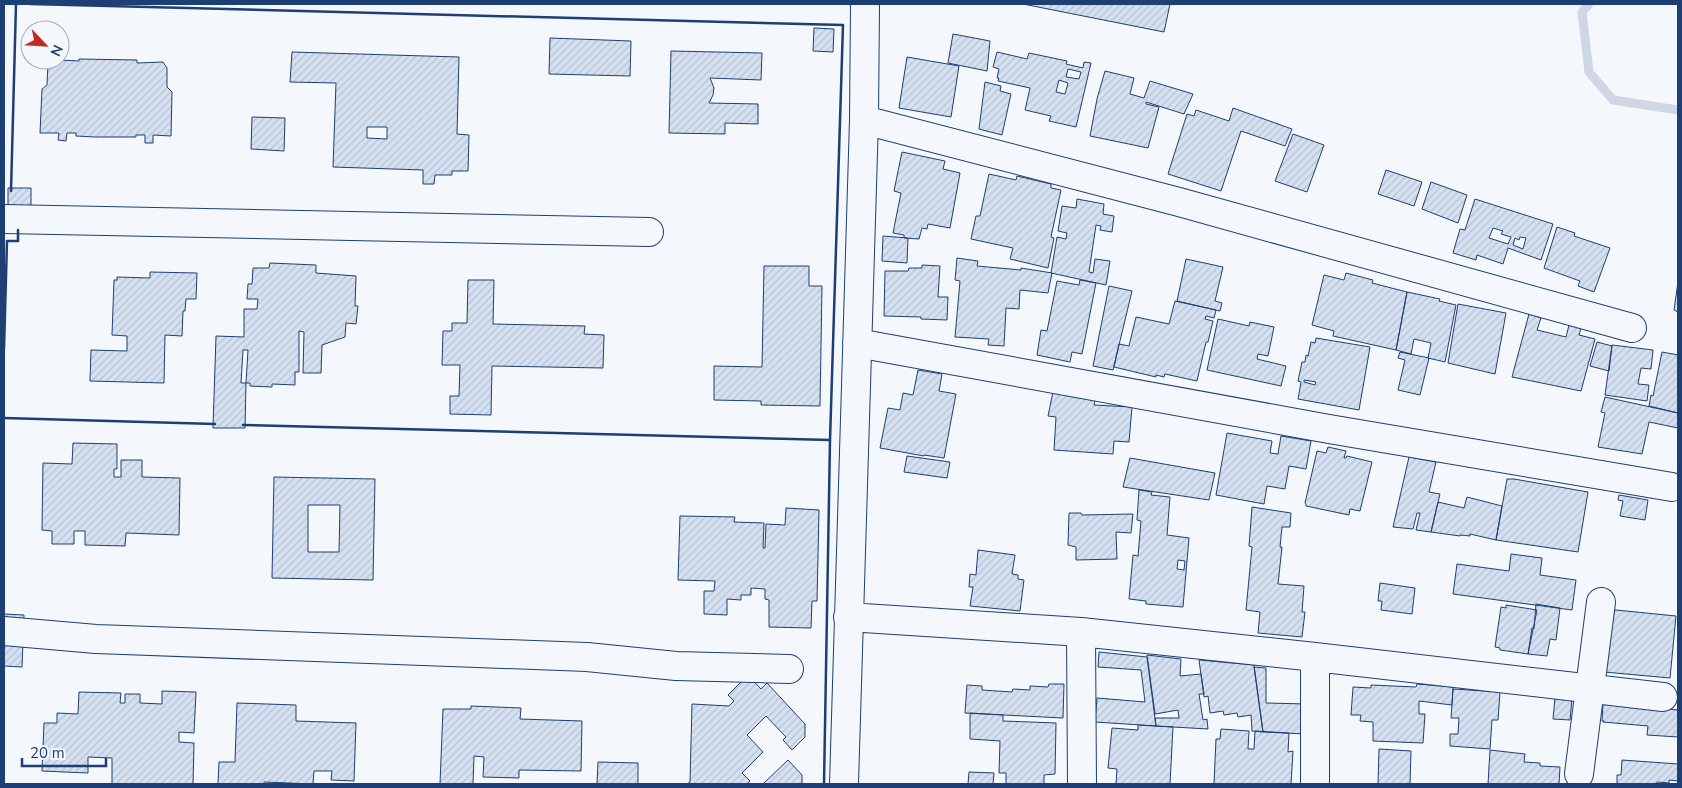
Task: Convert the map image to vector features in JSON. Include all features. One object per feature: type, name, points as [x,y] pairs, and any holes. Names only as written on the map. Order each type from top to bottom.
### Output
[{"type":"street","points":[[844,784],[864,120],[865,4]]},
{"type":"street","points":[[864,120],[1179,202],[1632,328]]},
{"type":"street","points":[[4,219],[649,232]]},
{"type":"street","points":[[857,342],[1330,430],[1672,487]]},
{"type":"street","points":[[1579,774],[1601,602]]},
{"type":"street","points":[[848,617],[1081,632],[1663,697]]},
{"type":"street","points":[[4,631],[96,639],[587,657],[676,666],[789,669]]},
{"type":"street","points":[[1081,632],[1082,784]]},
{"type":"street","points":[[1315,657],[1316,784]]},
{"type":"building","points":[[1023,4],[1170,4],[1164,32]]},
{"type":"building","points":[[814,28],[834,29],[833,52],[813,51]]},
{"type":"building","points":[[953,34],[990,41],[987,71],[948,63]]},
{"type":"building","points":[[550,38],[631,41],[630,76],[549,74]]},
{"type":"building","points":[[671,51],[762,53],[761,80],[710,78],[714,88],[709,103],[758,104],[758,124],[725,123],[725,134],[669,133]]},
{"type":"building","points":[[292,52],[459,57],[457,134],[469,135],[468,171],[452,171],[452,175],[435,175],[434,184],[423,184],[423,170],[333,167],[336,83],[290,82]],"holes":[[[367,127],[387,127],[387,139],[367,138]]]},
{"type":"building","points":[[997,52],[1027,59],[1029,53],[1067,61],[1066,64],[1083,68],[1084,62],[1091,63],[1076,127],[1049,121],[1051,116],[1025,110],[1030,88],[998,81],[999,69],[993,67]],"holes":[[[1068,69],[1081,72],[1079,79],[1066,77]],[[1059,80],[1068,83],[1065,94],[1056,92]]]},
{"type":"building","points":[[907,57],[959,66],[951,117],[899,108]]},
{"type":"building","points":[[79,59],[137,60],[137,63],[163,62],[167,68],[167,87],[172,92],[171,136],[153,135],[153,143],[145,143],[145,135],[136,135],[136,137],[95,137],[76,136],[76,133],[67,133],[66,141],[58,140],[59,133],[40,133],[42,89],[47,85],[48,70],[70,70],[70,61],[79,61]]},
{"type":"building","points":[[1105,71],[1134,78],[1130,94],[1144,98],[1150,81],[1193,94],[1184,114],[1146,102],[1146,104],[1159,107],[1148,148],[1090,136]]},
{"type":"building","points":[[985,82],[1001,86],[1000,91],[1011,94],[1002,135],[979,129]]},
{"type":"building","points":[[1233,108],[1292,129],[1285,146],[1241,131],[1221,191],[1168,174],[1187,114],[1194,116],[1196,110],[1229,121]]},
{"type":"building","points":[[252,117],[285,118],[284,151],[251,149]]},
{"type":"building","points":[[1293,134],[1324,145],[1307,192],[1275,181]]},
{"type":"building","points":[[902,152],[945,161],[943,169],[960,173],[950,228],[928,224],[927,229],[922,228],[919,239],[904,238],[904,235],[893,233],[901,193],[894,191]]},
{"type":"building","points":[[1386,170],[1422,182],[1414,206],[1378,194]]},
{"type":"building","points":[[989,174],[1016,180],[1017,176],[1051,184],[1051,188],[1061,190],[1051,237],[1054,238],[1048,268],[1010,259],[1013,248],[971,239],[976,216],[980,216]]},
{"type":"building","points":[[1431,182],[1467,195],[1458,223],[1422,209]]},
{"type":"building","points":[[8,188],[31,188],[31,207],[8,207]]},
{"type":"building","points":[[1077,199],[1104,204],[1103,214],[1114,216],[1112,232],[1100,230],[1101,226],[1096,225],[1089,272],[1093,273],[1095,259],[1110,261],[1106,285],[1051,273],[1057,237],[1066,239],[1067,233],[1058,231],[1062,206],[1076,208]]},
{"type":"building","points":[[1475,199],[1553,224],[1541,260],[1508,248],[1503,264],[1477,255],[1476,260],[1453,253],[1460,229],[1465,230]],"holes":[[[1493,228],[1503,231],[1501,234],[1511,237],[1508,244],[1489,238]],[[1520,237],[1526,238],[1523,249],[1513,245],[1515,238],[1519,240]]]},
{"type":"building","points":[[1557,227],[1575,233],[1574,236],[1610,248],[1594,292],[1578,286],[1580,281],[1544,268]]},
{"type":"building","points":[[883,236],[908,238],[907,263],[882,261]]},
{"type":"building","points":[[957,258],[978,261],[977,266],[1021,270],[1021,268],[1052,273],[1048,293],[1020,290],[1019,309],[1006,308],[1004,346],[988,345],[989,339],[955,337],[960,281],[955,280]]},
{"type":"building","points":[[1186,259],[1223,267],[1215,301],[1222,303],[1220,311],[1177,301]]},
{"type":"building","points":[[270,263],[316,265],[316,273],[356,276],[355,306],[358,306],[356,324],[346,323],[345,337],[322,345],[321,373],[303,373],[304,332],[299,331],[299,372],[295,372],[295,385],[272,384],[272,387],[250,386],[250,383],[246,383],[245,428],[213,428],[216,336],[244,337],[244,309],[257,309],[258,299],[247,299],[248,284],[252,284],[253,268],[269,268]],"holes":[[[243,350],[248,350],[246,383],[241,383]]]},
{"type":"building","points":[[922,265],[940,266],[938,297],[948,297],[947,320],[884,316],[885,271],[908,271],[909,268],[922,268]]},
{"type":"building","points":[[764,266],[809,266],[809,286],[822,286],[820,406],[761,405],[761,401],[714,400],[714,366],[762,367]]},
{"type":"building","points":[[150,272],[197,273],[196,299],[186,299],[185,311],[183,311],[182,336],[165,335],[164,383],[90,381],[91,350],[127,351],[127,336],[112,335],[114,280],[117,280],[117,277],[150,278]]},
{"type":"building","points":[[1346,273],[1373,280],[1372,283],[1407,292],[1396,350],[1333,336],[1334,331],[1312,325],[1324,275],[1344,280]]},
{"type":"building","points":[[468,280],[494,280],[493,324],[585,326],[584,334],[604,335],[603,368],[492,366],[491,415],[450,414],[450,396],[459,396],[460,365],[442,365],[443,331],[452,331],[452,323],[467,323]]},
{"type":"building","points":[[1080,280],[1096,283],[1082,354],[1072,352],[1070,362],[1037,355],[1041,330],[1047,331],[1057,281],[1079,285]]},
{"type":"building","points":[[1678,282],[1678,312],[1674,310]]},
{"type":"building","points":[[1109,286],[1132,291],[1113,370],[1093,366]]},
{"type":"building","points":[[1407,292],[1440,299],[1439,301],[1456,305],[1445,362],[1428,358],[1431,343],[1414,339],[1411,354],[1396,350]]},
{"type":"building","points":[[1175,301],[1216,310],[1214,318],[1206,316],[1205,319],[1213,321],[1197,381],[1165,374],[1164,377],[1156,375],[1156,377],[1114,367],[1119,344],[1129,346],[1136,317],[1169,324]]},
{"type":"building","points":[[1458,304],[1506,313],[1495,374],[1448,363]]},
{"type":"building","points":[[1529,314],[1541,318],[1537,330],[1566,337],[1569,325],[1581,328],[1579,335],[1595,339],[1581,391],[1512,377]]},
{"type":"building","points":[[1218,319],[1249,326],[1250,322],[1274,327],[1268,356],[1258,354],[1257,359],[1286,366],[1281,386],[1207,370]]},
{"type":"building","points":[[1316,338],[1370,347],[1359,410],[1298,399],[1301,382],[1298,381],[1302,362],[1305,362],[1306,355],[1308,356],[1311,342],[1315,343]],"holes":[[[1304,380],[1316,382],[1315,385],[1304,382]]]},
{"type":"building","points":[[1597,342],[1612,346],[1609,371],[1590,366]]},
{"type":"building","points":[[1612,345],[1653,350],[1651,369],[1641,368],[1638,384],[1649,385],[1647,401],[1605,395]]},
{"type":"building","points":[[1400,352],[1429,358],[1420,395],[1398,390],[1405,360],[1398,358]]},
{"type":"building","points":[[1662,352],[1678,355],[1678,413],[1649,406],[1651,395],[1653,396]]},
{"type":"building","points":[[918,370],[942,374],[939,391],[956,394],[944,458],[880,448],[888,408],[900,410],[903,393],[913,395]]},
{"type":"building","points":[[1053,392],[1095,400],[1094,405],[1132,407],[1129,442],[1114,441],[1113,454],[1054,450],[1056,417],[1048,416]]},
{"type":"building","points":[[1605,397],[1678,413],[1678,428],[1649,422],[1642,454],[1598,447],[1605,413],[1601,412]]},
{"type":"building","points":[[1227,433],[1272,441],[1270,453],[1278,454],[1281,436],[1311,441],[1306,469],[1289,466],[1285,489],[1267,486],[1264,504],[1216,495]]},
{"type":"building","points":[[73,443],[117,444],[117,469],[114,469],[114,477],[121,477],[121,460],[142,460],[142,477],[180,478],[179,535],[126,533],[125,546],[85,545],[85,531],[74,531],[74,544],[52,544],[52,531],[42,530],[43,463],[72,464]]},
{"type":"building","points":[[1328,447],[1346,451],[1344,458],[1347,456],[1372,462],[1360,511],[1350,509],[1349,515],[1306,506],[1305,503],[1317,451],[1326,453]]},
{"type":"building","points":[[907,456],[950,462],[947,478],[904,472]]},
{"type":"building","points":[[1409,457],[1436,462],[1429,492],[1440,494],[1431,532],[1416,530],[1420,513],[1417,513],[1413,529],[1393,527]]},
{"type":"building","points":[[1130,458],[1215,473],[1209,500],[1123,487]]},
{"type":"building","points":[[274,477],[375,479],[373,580],[272,578]],"holes":[[[308,505],[340,505],[339,552],[308,552]]]},
{"type":"building","points":[[1507,479],[1588,492],[1578,552],[1496,540]]},
{"type":"building","points":[[1139,490],[1152,492],[1151,495],[1170,497],[1167,535],[1189,538],[1183,607],[1146,604],[1146,601],[1129,599],[1133,555],[1138,556],[1141,521],[1137,520]],"holes":[[[1178,560],[1185,561],[1184,570],[1177,569]]]},
{"type":"building","points":[[1619,495],[1648,500],[1645,520],[1620,516],[1623,501],[1618,500]]},
{"type":"building","points":[[1467,497],[1502,506],[1496,540],[1470,534],[1470,536],[1460,536],[1431,532],[1438,502],[1464,508]]},
{"type":"building","points":[[1252,507],[1291,513],[1290,527],[1282,527],[1278,584],[1304,586],[1302,612],[1305,612],[1302,637],[1258,633],[1260,612],[1246,610],[1252,547],[1249,546]]},
{"type":"building","points":[[786,508],[819,510],[817,601],[812,601],[811,628],[769,627],[769,600],[765,599],[765,589],[751,588],[751,595],[741,595],[741,600],[727,599],[727,615],[704,614],[704,591],[714,591],[715,581],[678,580],[680,516],[735,517],[734,522],[764,523],[763,548],[765,548],[766,524],[785,525]]},
{"type":"building","points":[[1069,513],[1081,513],[1082,515],[1133,514],[1131,533],[1116,532],[1117,559],[1076,560],[1076,547],[1068,545]]},
{"type":"building","points":[[978,550],[1015,555],[1012,574],[1018,575],[1018,579],[1024,580],[1020,611],[970,606],[973,587],[969,587],[970,574],[976,575]]},
{"type":"building","points":[[1511,554],[1542,558],[1540,575],[1576,580],[1572,610],[1453,594],[1457,564],[1509,571]]},
{"type":"building","points":[[1380,583],[1415,588],[1412,614],[1381,610],[1382,601],[1378,601]]},
{"type":"building","points":[[1536,604],[1560,608],[1556,640],[1550,639],[1547,656],[1528,654],[1532,628],[1534,629]]},
{"type":"building","points":[[1506,605],[1537,610],[1528,654],[1500,650],[1500,648],[1495,647],[1501,607],[1506,608]]},
{"type":"building","points":[[1606,609],[1676,616],[1670,678],[1604,672]]},
{"type":"building","points":[[4,614],[24,615],[22,667],[4,666]]},
{"type":"building","points":[[1099,652],[1147,657],[1156,726],[1095,722],[1097,698],[1145,702],[1141,670],[1098,667]]},
{"type":"building","points":[[1147,655],[1181,659],[1180,676],[1201,674],[1204,694],[1199,694],[1203,720],[1207,719],[1208,729],[1156,726],[1155,718],[1179,718],[1178,710],[1155,714]]},
{"type":"building","points":[[1199,660],[1254,665],[1263,732],[1252,731],[1251,715],[1238,717],[1237,713],[1224,715],[1223,711],[1210,713],[1208,696],[1204,697]]},
{"type":"building","points":[[1254,667],[1266,668],[1266,703],[1307,704],[1306,734],[1263,732]]},
{"type":"building","points":[[748,675],[761,689],[767,683],[805,724],[805,737],[792,750],[783,740],[786,737],[766,716],[747,735],[763,752],[742,773],[750,781],[747,784],[687,784],[690,782],[692,704],[729,706],[734,701],[728,695]]},
{"type":"building","points":[[1049,684],[1064,684],[1063,718],[965,713],[967,685],[982,686],[982,690],[1012,692],[1013,689],[1030,690],[1030,686],[1048,687]]},
{"type":"building","points":[[1417,684],[1453,687],[1452,705],[1419,701],[1419,714],[1425,714],[1423,743],[1373,741],[1373,722],[1360,721],[1361,715],[1351,715],[1353,687],[1371,688],[1371,685],[1416,687]]},
{"type":"building","points":[[1453,689],[1500,692],[1498,720],[1492,720],[1490,749],[1450,746],[1450,734],[1458,734],[1459,718],[1451,718]]},
{"type":"building","points":[[162,691],[196,692],[194,733],[179,732],[179,742],[194,743],[193,784],[112,784],[112,758],[88,757],[88,773],[42,771],[44,723],[57,723],[57,713],[78,714],[79,692],[121,693],[120,703],[125,703],[125,694],[140,694],[140,703],[162,704]]},
{"type":"building","points":[[1555,698],[1572,699],[1570,720],[1553,719]]},
{"type":"building","points":[[237,703],[296,705],[296,721],[356,723],[354,781],[331,780],[332,771],[314,771],[313,784],[264,782],[264,784],[218,784],[219,762],[235,762]]},
{"type":"building","points":[[1603,703],[1678,710],[1678,737],[1647,735],[1648,726],[1603,722]]},
{"type":"building","points":[[471,706],[521,708],[520,719],[582,721],[581,771],[519,770],[519,778],[483,777],[484,757],[474,756],[473,784],[440,784],[443,709],[471,709]]},
{"type":"building","points":[[970,713],[1003,715],[1003,721],[1056,723],[1055,774],[1044,775],[1044,784],[1006,784],[1006,773],[999,773],[1000,741],[970,739]]},
{"type":"building","points":[[1138,725],[1173,727],[1170,784],[1116,784],[1117,769],[1108,768],[1112,728],[1138,730]]},
{"type":"building","points":[[1221,729],[1249,731],[1248,749],[1254,749],[1255,731],[1289,733],[1288,752],[1293,751],[1291,784],[1214,784],[1216,739],[1220,739]]},
{"type":"building","points":[[1379,749],[1411,751],[1410,784],[1378,784]]},
{"type":"building","points":[[1490,750],[1525,754],[1524,762],[1540,763],[1540,766],[1560,767],[1559,784],[1488,784]]},
{"type":"building","points":[[788,760],[802,775],[802,784],[763,784]]},
{"type":"building","points":[[1622,760],[1678,764],[1678,781],[1669,780],[1669,783],[1658,782],[1655,784],[1617,784],[1617,775],[1621,775]]},
{"type":"building","points":[[598,762],[638,763],[638,784],[597,784]]},
{"type":"building","points":[[969,772],[994,773],[993,784],[968,784]]},
{"type":"waterway","points":[[1589,4],[1582,12],[1589,72],[1613,100],[1678,110]]},
{"type":"wall","points":[[11,191],[16,4]]},
{"type":"wall","points":[[30,4],[843,25],[830,440],[824,784]]},
{"type":"wall","points":[[4,349],[7,241],[18,241],[18,230]]},
{"type":"wall","points":[[4,418],[215,424]]},
{"type":"wall","points":[[243,425],[830,440]]}]
